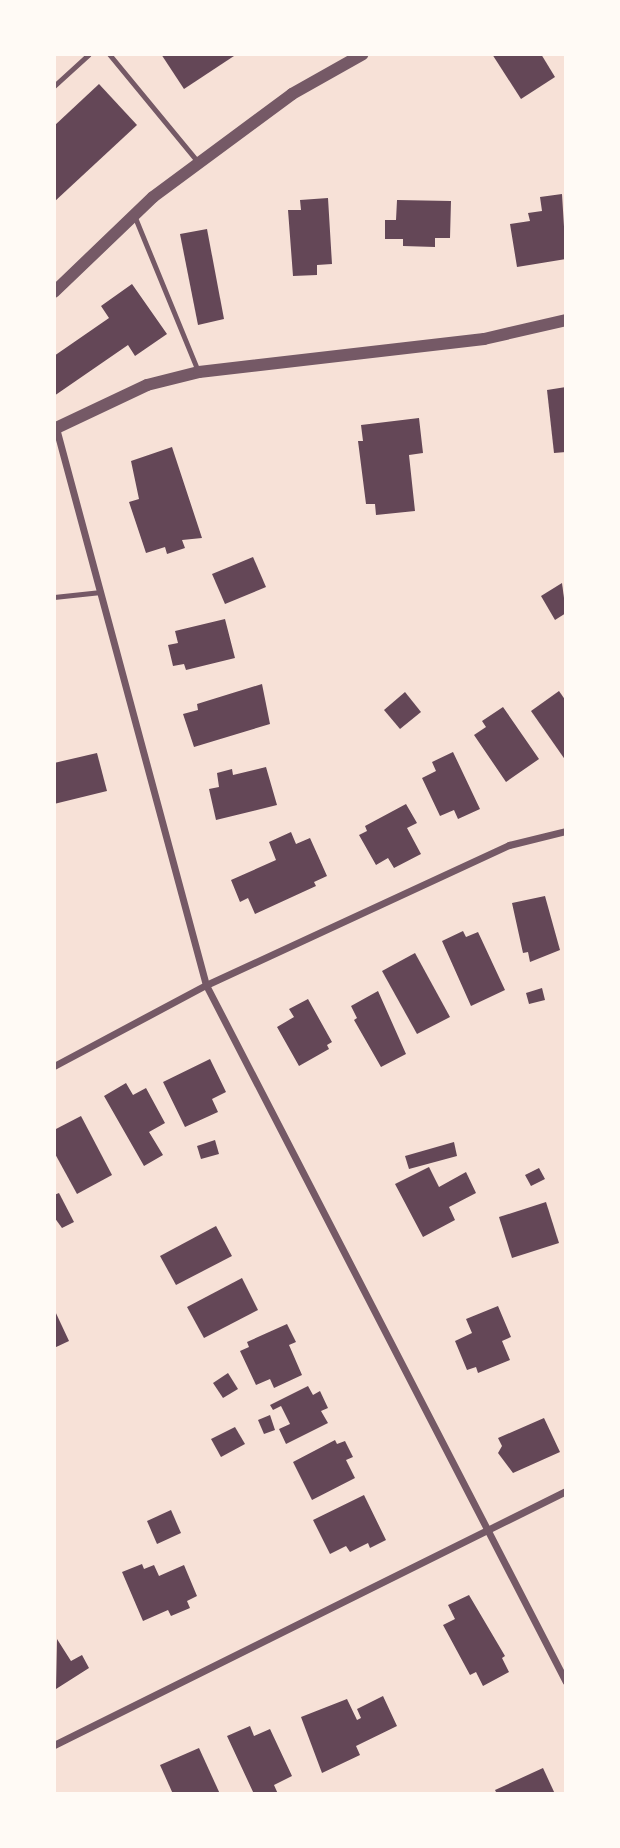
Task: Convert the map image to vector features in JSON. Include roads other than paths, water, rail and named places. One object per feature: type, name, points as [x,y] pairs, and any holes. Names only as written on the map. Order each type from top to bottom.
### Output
[{"type":"street","points":[[54,292],[134,215],[199,163],[292,94],[363,54]]},
{"type":"street","points":[[566,320],[484,338],[199,372],[147,385],[55,428],[206,985],[566,1682]]},
{"type":"street","points":[[54,1066],[206,985],[509,845],[566,831]]},
{"type":"street","points":[[54,1745],[566,1491]]},
{"type":"lane","points":[[54,86],[89,54]]},
{"type":"lane","points":[[109,54],[199,163]]},
{"type":"lane","points":[[134,215],[199,372]]},
{"type":"lane","points":[[54,597],[101,592]]}]
